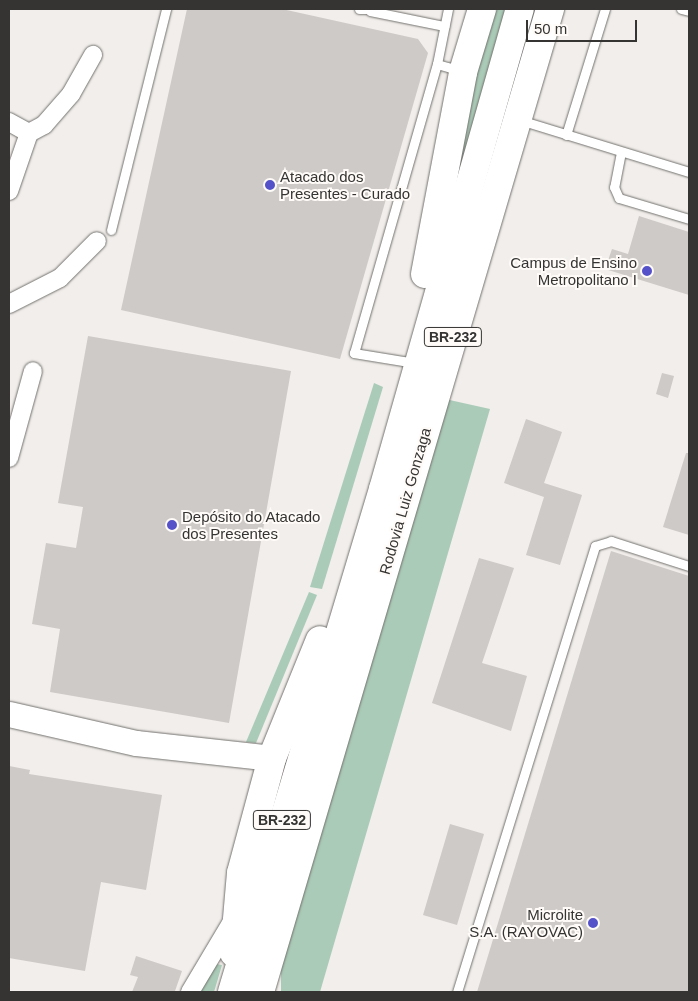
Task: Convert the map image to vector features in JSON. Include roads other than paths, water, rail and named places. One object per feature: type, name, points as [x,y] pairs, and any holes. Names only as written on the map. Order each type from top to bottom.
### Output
[{"type":"highway","points":[[409,394],[409,362],[464,72],[482,9]]},
{"type":"highway","name":"Rodovia Luiz Gonzaga","points":[[233,989],[384,489],[409,394],[520,9]]},
{"type":"highway","name":"Rodovia Luiz Gonzaga","points":[[260,992],[516,118],[550,9]]},
{"type":"highway","points":[[233,989],[233,920],[272,758],[384,489]]},
{"type":"main road","points":[[9,714],[136,743],[272,758]]},
{"type":"street","points":[[9,191],[29,133],[44,125],[71,94],[93,55]]},
{"type":"street","points":[[9,122],[29,133]]},
{"type":"street","points":[[9,304],[60,278],[104,235]]},
{"type":"street","points":[[9,458],[33,371]]},
{"type":"street","points":[[190,992],[233,920]]},
{"type":"lane","points":[[104,235],[166,9]]},
{"type":"lane","points":[[359,9],[444,26]]},
{"type":"lane","points":[[408,19],[410,9]]},
{"type":"lane","points":[[409,362],[354,353],[437,64],[448,9]]},
{"type":"lane","points":[[566,135],[605,9]]},
{"type":"lane","points":[[681,9],[689,12]]},
{"type":"lane","points":[[437,64],[464,72]]},
{"type":"lane","points":[[516,118],[689,172]]},
{"type":"lane","points":[[621,152],[614,187],[619,198],[689,219]]},
{"type":"lane","points":[[457,992],[595,546],[611,541],[689,566]]},
{"type":"place","name":"Atacado dos Presentes - Curado","points":[[270,185]]},
{"type":"place","name":"Campus de Ensino Metropolitano I","points":[[647,271]]},
{"type":"place","name":"Depósito do Atacado dos Presentes","points":[[172,525]]},
{"type":"place","name":"Microlite S.A. (RAYOVAC)","points":[[593,923]]}]
